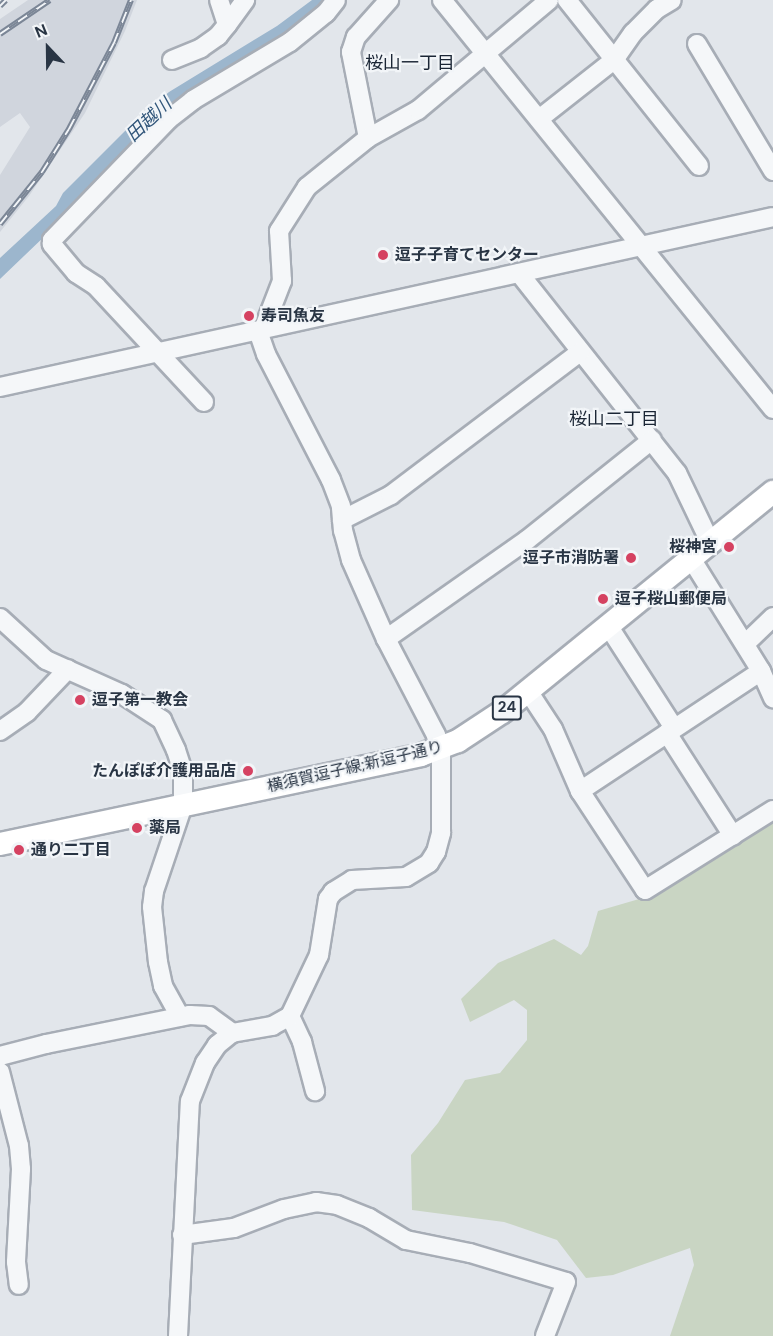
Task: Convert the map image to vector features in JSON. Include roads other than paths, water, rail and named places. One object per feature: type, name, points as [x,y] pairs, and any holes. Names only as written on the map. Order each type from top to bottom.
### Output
[{"type":"main road","name":"横須賀逗子線;新逗子通り","points":[[0,844],[441,749],[477,730],[528,691],[773,492]]},
{"type":"street","points":[[219,0],[227,25]]},
{"type":"street","points":[[172,60],[201,48],[218,36],[245,0]]},
{"type":"street","points":[[204,402],[96,286],[76,273],[52,244],[52,240],[169,119],[193,100],[290,42],[326,13],[336,0]]},
{"type":"street","points":[[368,138],[351,52],[356,38],[389,0]]},
{"type":"street","points":[[442,0],[773,409]]},
{"type":"street","points":[[178,1336],[190,1101],[205,1063],[218,1045],[232,1033],[272,1026],[290,1016],[319,955],[328,899],[333,892],[352,880],[406,877],[429,863],[436,852],[441,833],[441,749],[430,721],[386,639],[351,560],[342,531],[341,506],[331,480],[266,354],[260,331],[282,281],[279,231],[307,187],[368,138],[418,110],[549,0]]},
{"type":"street","points":[[567,0],[699,166]]},
{"type":"street","points":[[539,119],[614,60],[633,33],[657,9],[672,0]]},
{"type":"street","points":[[697,44],[773,171]]},
{"type":"street","points":[[0,387],[773,217]]},
{"type":"street","points":[[519,273],[677,473],[711,544]]},
{"type":"street","points":[[342,520],[391,495],[580,352]]},
{"type":"street","points":[[386,639],[527,540],[652,440]]},
{"type":"street","points":[[692,560],[761,671],[773,698]]},
{"type":"street","points":[[745,644],[773,617]]},
{"type":"street","points":[[0,618],[46,660],[122,694],[162,720],[183,771],[183,805],[154,891],[152,907],[163,986],[180,1017]]},
{"type":"street","points":[[609,627],[733,836]]},
{"type":"street","points":[[0,731],[27,712],[68,669]]},
{"type":"street","points":[[580,790],[761,671]]},
{"type":"street","points":[[528,691],[553,729],[580,790],[645,890],[773,810]]},
{"type":"street","points":[[0,1056],[180,1017],[209,1016],[232,1033]]},
{"type":"street","points":[[290,1016],[302,1042],[315,1091]]},
{"type":"street","points":[[0,1072],[19,1146],[21,1169],[16,1262],[19,1286]]},
{"type":"street","points":[[182,1235],[234,1228],[284,1209],[316,1202],[337,1205],[369,1218],[406,1240],[470,1253],[566,1281],[545,1336]]},
{"type":"water","name":"田越川","points":[[312,0],[328,0],[312,18],[254,57],[72,210],[0,279],[0,258],[56,206],[63,193],[138,118],[169,92],[277,26]]},
{"type":"railway","points":[[0,6],[6,0]]},
{"type":"railway","points":[[0,34],[50,0]]},
{"type":"railway","points":[[0,224],[42,172],[69,129],[114,43],[131,0]]},
{"type":"place","name":"逗子子育てセンター","points":[[383,255]]},
{"type":"place","name":"寿司魚友","points":[[249,316]]},
{"type":"place","name":"桜神宮","points":[[729,547]]},
{"type":"place","name":"逗子市消防署","points":[[631,558]]},
{"type":"place","name":"逗子桜山郵便局","points":[[603,599]]},
{"type":"place","name":"逗子第一教会","points":[[80,700]]},
{"type":"place","name":"たんぽぽ介護用品店","points":[[248,771]]},
{"type":"place","name":"薬局","points":[[137,828]]},
{"type":"place","name":"通り二丁目","points":[[19,850]]},
{"type":"district","name":"桜山一丁目","points":[[410,63]]},
{"type":"district","name":"桜山二丁目","points":[[614,419]]}]
